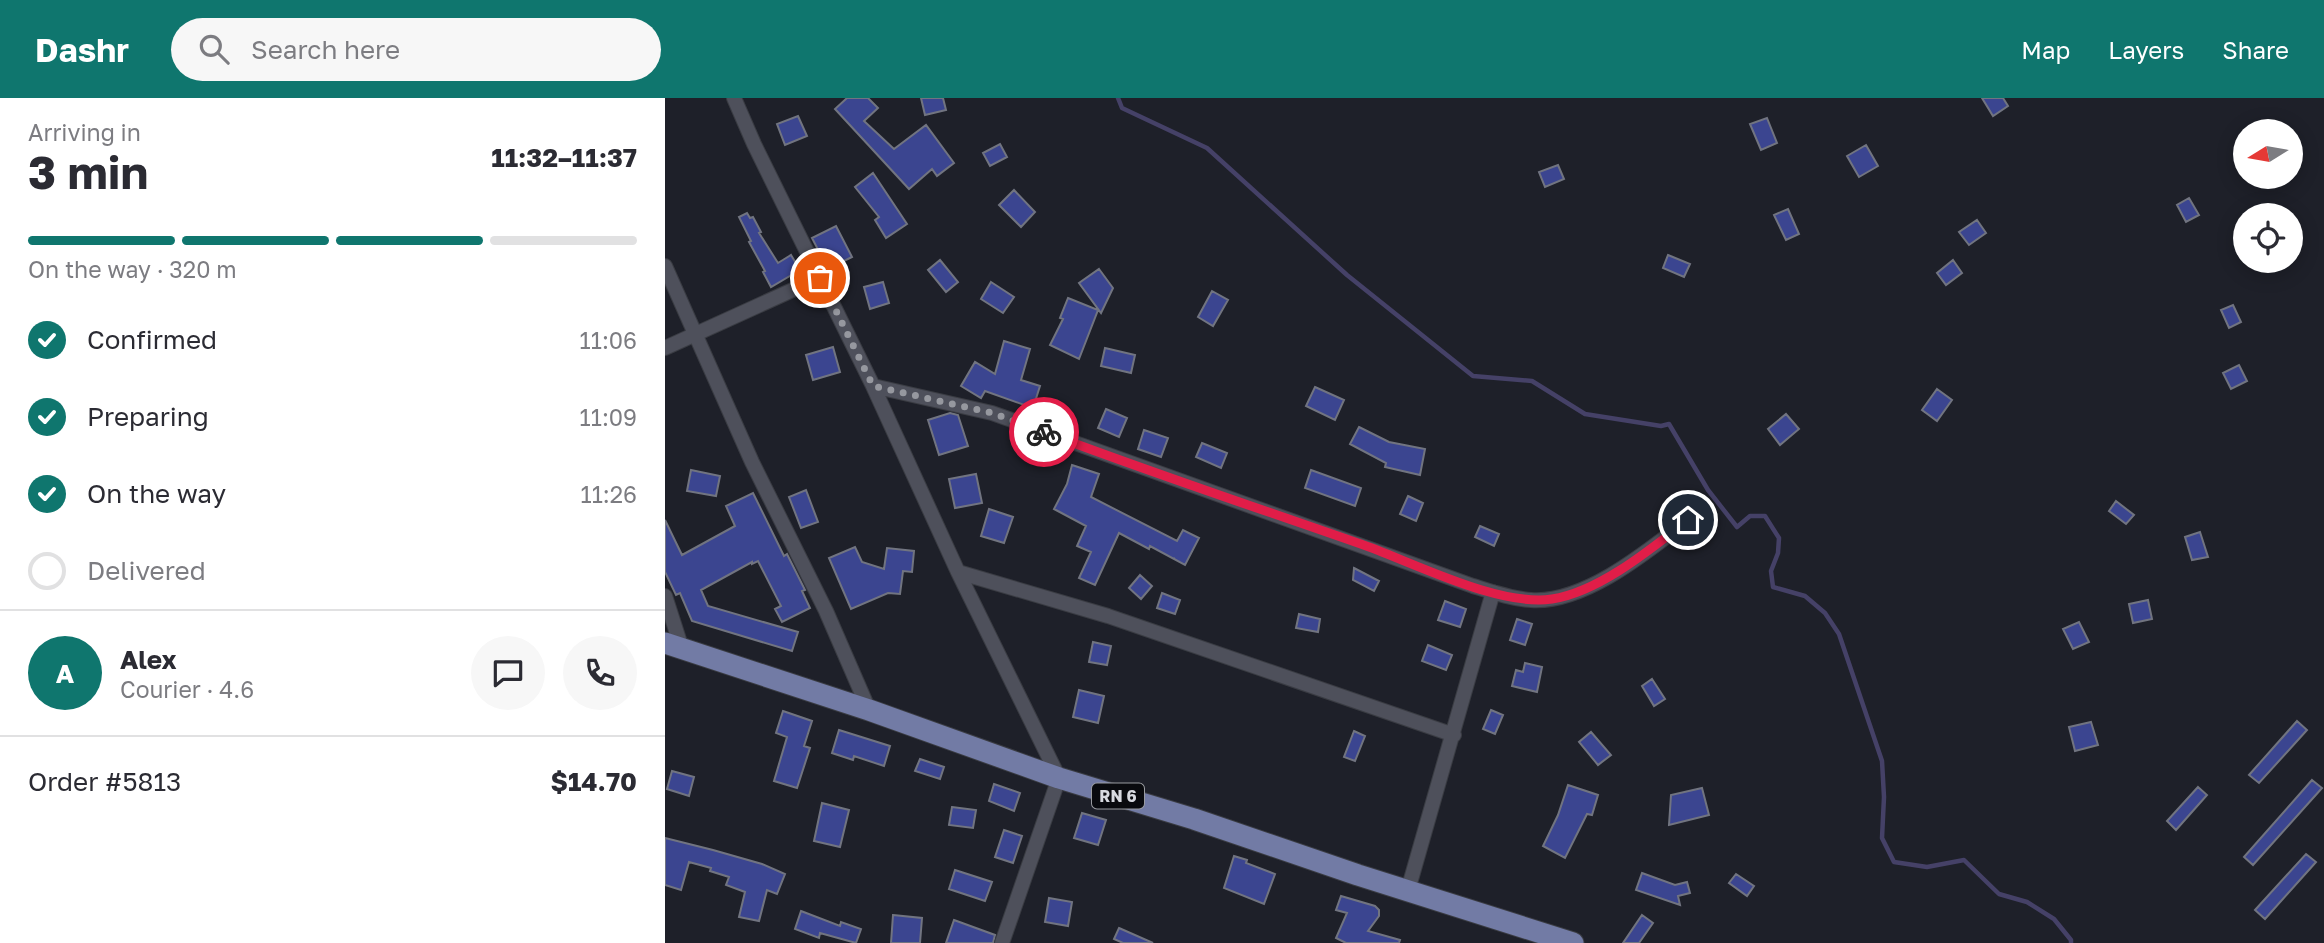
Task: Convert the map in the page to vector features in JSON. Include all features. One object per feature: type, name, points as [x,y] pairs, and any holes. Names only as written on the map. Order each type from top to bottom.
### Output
[{"type":"main road","name":"RN 6","points":[[673,646],[869,710],[1059,778],[1408,890],[1530,936],[1573,943]]},
{"type":"street","points":[[734,98],[873,386],[958,572],[1059,778],[1002,943]]},
{"type":"street","points":[[665,265],[752,462],[826,611],[869,710]]},
{"type":"street","points":[[665,348],[695,332],[820,278]]},
{"type":"street","points":[[873,386],[992,413],[1493,592],[1533,600],[1577,593],[1635,561],[1688,520]]},
{"type":"street","points":[[958,572],[1121,620],[1454,735]]},
{"type":"street","points":[[1408,890],[1493,592]]},
{"type":"street","points":[[665,596],[673,646]]},
{"type":"building","points":[[847,98],[868,98],[878,108],[864,121],[894,149],[926,125],[954,163],[937,176],[932,169],[909,189],[835,109]]},
{"type":"building","points":[[921,98],[943,98],[946,110],[925,115]]},
{"type":"building","points":[[1982,98],[2003,98],[2008,106],[1993,116]]},
{"type":"building","points":[[798,116],[807,136],[785,145],[777,124]]},
{"type":"building","points":[[1767,118],[1777,143],[1761,150],[1750,124]]},
{"type":"building","points":[[1000,144],[1007,157],[990,166],[983,153]]},
{"type":"building","points":[[1866,145],[1878,166],[1859,177],[1847,156]]},
{"type":"building","points":[[1558,165],[1564,179],[1545,187],[1539,172]]},
{"type":"building","points":[[873,173],[907,224],[886,238],[875,220],[879,217],[855,187]]},
{"type":"building","points":[[1014,190],[1035,212],[1021,227],[999,205]]},
{"type":"building","points":[[2189,198],[2199,215],[2186,222],[2177,205]]},
{"type":"building","points":[[1788,209],[1799,234],[1786,240],[1774,215]]},
{"type":"building","points":[[747,213],[750,218],[753,217],[761,232],[759,233],[778,263],[791,255],[800,270],[771,287],[739,217]]},
{"type":"building","points":[[1977,220],[1986,233],[1969,245],[1959,232]]},
{"type":"building","points":[[836,226],[852,257],[828,269],[812,238]]},
{"type":"building","points":[[1668,255],[1690,264],[1684,277],[1663,268]]},
{"type":"building","points":[[940,260],[958,282],[946,292],[928,270]]},
{"type":"building","points":[[1953,260],[1962,273],[1946,285],[1937,273]]},
{"type":"building","points":[[1099,269],[1113,288],[1101,313],[1079,283]]},
{"type":"building","points":[[883,282],[889,303],[870,309],[864,287]]},
{"type":"building","points":[[991,282],[1014,297],[1003,313],[981,299]]},
{"type":"building","points":[[1212,291],[1228,300],[1213,326],[1198,317]]},
{"type":"building","points":[[1068,298],[1098,310],[1079,359],[1050,345],[1063,319],[1060,318]]},
{"type":"building","points":[[2233,305],[2241,322],[2229,328],[2221,310]]},
{"type":"building","points":[[1004,341],[1030,349],[1021,380],[1040,386],[1033,408],[985,391],[981,398],[961,386],[975,362],[995,374]]},
{"type":"building","points":[[833,347],[840,372],[813,380],[806,355]]},
{"type":"building","points":[[1105,348],[1135,355],[1131,373],[1101,366]]},
{"type":"building","points":[[2239,365],[2247,381],[2231,389],[2223,373]]},
{"type":"building","points":[[1315,387],[1344,400],[1335,420],[1306,406]]},
{"type":"building","points":[[1937,389],[1952,400],[1937,421],[1922,410]]},
{"type":"building","points":[[1106,409],[1127,418],[1119,437],[1098,428]]},
{"type":"building","points":[[950,413],[958,415],[968,446],[939,455],[928,420]]},
{"type":"building","points":[[1786,414],[1799,429],[1780,445],[1768,429]]},
{"type":"building","points":[[1359,427],[1389,442],[1425,449],[1420,475],[1385,467],[1386,463],[1350,444]]},
{"type":"building","points":[[1144,430],[1168,438],[1161,457],[1138,449]]},
{"type":"building","points":[[1202,443],[1227,453],[1221,468],[1196,457]]},
{"type":"building","points":[[1072,465],[1099,474],[1091,497],[1177,541],[1183,530],[1199,538],[1185,565],[1119,533],[1095,585],[1079,578],[1091,552],[1077,546],[1086,526],[1054,509],[1067,484]]},
{"type":"building","points":[[691,470],[720,476],[716,496],[687,491]]},
{"type":"building","points":[[1311,470],[1361,488],[1355,506],[1305,488]]},
{"type":"building","points":[[976,474],[982,503],[955,508],[949,479]]},
{"type":"building","points":[[806,490],[818,522],[801,528],[789,497]]},
{"type":"building","points":[[753,493],[784,556],[787,554],[805,590],[802,591],[810,608],[782,622],[775,609],[781,606],[758,561],[701,590],[708,606],[798,632],[792,651],[692,621],[680,593],[676,595],[665,572],[665,520],[682,555],[735,526],[726,506]]},
{"type":"building","points":[[1408,496],[1423,503],[1416,521],[1400,514]]},
{"type":"building","points":[[2116,501],[2134,515],[2126,524],[2109,511]]},
{"type":"building","points":[[989,509],[1013,517],[1004,543],[981,536]]},
{"type":"building","points":[[1480,526],[1499,534],[1494,546],[1475,537]]},
{"type":"building","points":[[2200,532],[2208,557],[2192,560],[2185,537]]},
{"type":"building","points":[[855,547],[862,562],[884,569],[887,548],[914,551],[912,572],[903,571],[900,594],[888,593],[851,609],[829,558]]},
{"type":"building","points":[[1354,568],[1379,581],[1374,591],[1353,580]]},
{"type":"building","points":[[1140,575],[1152,586],[1141,599],[1129,588]]},
{"type":"building","points":[[1162,593],[1180,600],[1175,614],[1157,608]]},
{"type":"building","points":[[2148,600],[2152,619],[2133,623],[2129,604]]},
{"type":"building","points":[[1445,601],[1466,609],[1460,627],[1438,620]]},
{"type":"building","points":[[1299,614],[1320,619],[1318,632],[1296,628]]},
{"type":"building","points":[[1517,619],[1532,624],[1525,645],[1510,640]]},
{"type":"building","points":[[2079,622],[2089,642],[2073,649],[2063,629]]},
{"type":"building","points":[[1093,642],[1111,646],[1107,665],[1089,662]]},
{"type":"building","points":[[1428,645],[1452,655],[1446,670],[1422,661]]},
{"type":"building","points":[[1525,663],[1542,667],[1537,692],[1512,686],[1516,670],[1523,672]]},
{"type":"building","points":[[1652,679],[1665,699],[1654,706],[1642,686]]},
{"type":"building","points":[[1079,690],[1104,696],[1098,723],[1073,717]]},
{"type":"building","points":[[1491,710],[1503,715],[1495,734],[1483,729]]},
{"type":"building","points":[[783,711],[812,721],[804,746],[810,748],[797,788],[774,781],[787,737],[776,733]]},
{"type":"building","points":[[2297,721],[2307,730],[2259,783],[2249,775]]},
{"type":"building","points":[[2091,722],[2098,745],[2075,751],[2069,727]]},
{"type":"building","points":[[839,730],[890,746],[884,766],[854,756],[853,760],[832,753]]},
{"type":"building","points":[[1354,731],[1365,736],[1355,761],[1344,757]]},
{"type":"building","points":[[1591,732],[1611,755],[1598,765],[1579,742]]},
{"type":"building","points":[[920,759],[944,767],[940,779],[915,771]]},
{"type":"building","points":[[672,771],[694,777],[689,796],[667,789]]},
{"type":"building","points":[[2312,780],[2322,788],[2253,865],[2244,857]]},
{"type":"building","points":[[994,784],[1020,793],[1014,811],[989,801]]},
{"type":"building","points":[[1568,785],[1598,795],[1592,815],[1587,814],[1565,858],[1543,846],[1558,815]]},
{"type":"building","points":[[2198,787],[2207,795],[2176,830],[2167,821]]},
{"type":"building","points":[[1702,788],[1709,815],[1669,825],[1671,795]]},
{"type":"building","points":[[822,803],[849,810],[840,847],[814,841]]},
{"type":"building","points":[[952,807],[976,810],[973,828],[949,825]]},
{"type":"building","points":[[1082,813],[1106,820],[1098,845],[1074,838]]},
{"type":"building","points":[[1004,830],[1022,836],[1013,863],[995,857]]},
{"type":"building","points":[[665,838],[762,864],[785,874],[777,894],[767,890],[759,921],[739,917],[745,892],[726,885],[729,877],[710,871],[711,868],[689,862],[681,890],[665,885]]},
{"type":"building","points":[[2306,854],[2316,862],[2265,919],[2255,910]]},
{"type":"building","points":[[1234,856],[1275,874],[1264,904],[1224,888]]},
{"type":"building","points":[[955,870],[992,882],[985,901],[949,889]]},
{"type":"building","points":[[1642,873],[1675,885],[1687,882],[1690,893],[1678,896],[1680,905],[1636,890]]},
{"type":"building","points":[[1736,874],[1754,886],[1747,896],[1729,883]]},
{"type":"building","points":[[1341,896],[1375,906],[1379,910],[1379,916],[1368,931],[1400,940],[1399,943],[1346,943],[1336,938],[1347,913],[1336,910]]},
{"type":"building","points":[[1049,898],[1072,902],[1068,926],[1045,922]]},
{"type":"building","points":[[801,911],[840,926],[841,922],[861,929],[856,943],[820,933],[819,938],[795,929]]},
{"type":"building","points":[[893,915],[922,918],[920,943],[891,943]]},
{"type":"building","points":[[1642,915],[1653,923],[1639,943],[1623,943]]},
{"type":"building","points":[[954,920],[995,935],[993,943],[946,943]]},
{"type":"building","points":[[1119,928],[1153,943],[1123,943],[1114,939]]},
{"type":"waterway","points":[[1118,98],[1122,108],[1207,148],[1347,275],[1473,376],[1532,381],[1585,414],[1661,426],[1669,424],[1708,490],[1737,527],[1750,516],[1765,516],[1779,538],[1778,553],[1771,571],[1773,587],[1805,596],[1825,613],[1839,634],[1882,761],[1882,838],[1894,862],[1927,867],[1964,860],[1999,894],[2027,902],[2054,919],[2071,943]]},
{"type":"way so far","points":[[820,278],[873,386],[992,413],[1044,432]]},
{"type":"route","points":[[1044,432],[1473,586],[1533,600],[1577,593],[1635,561],[1688,520]]}]
